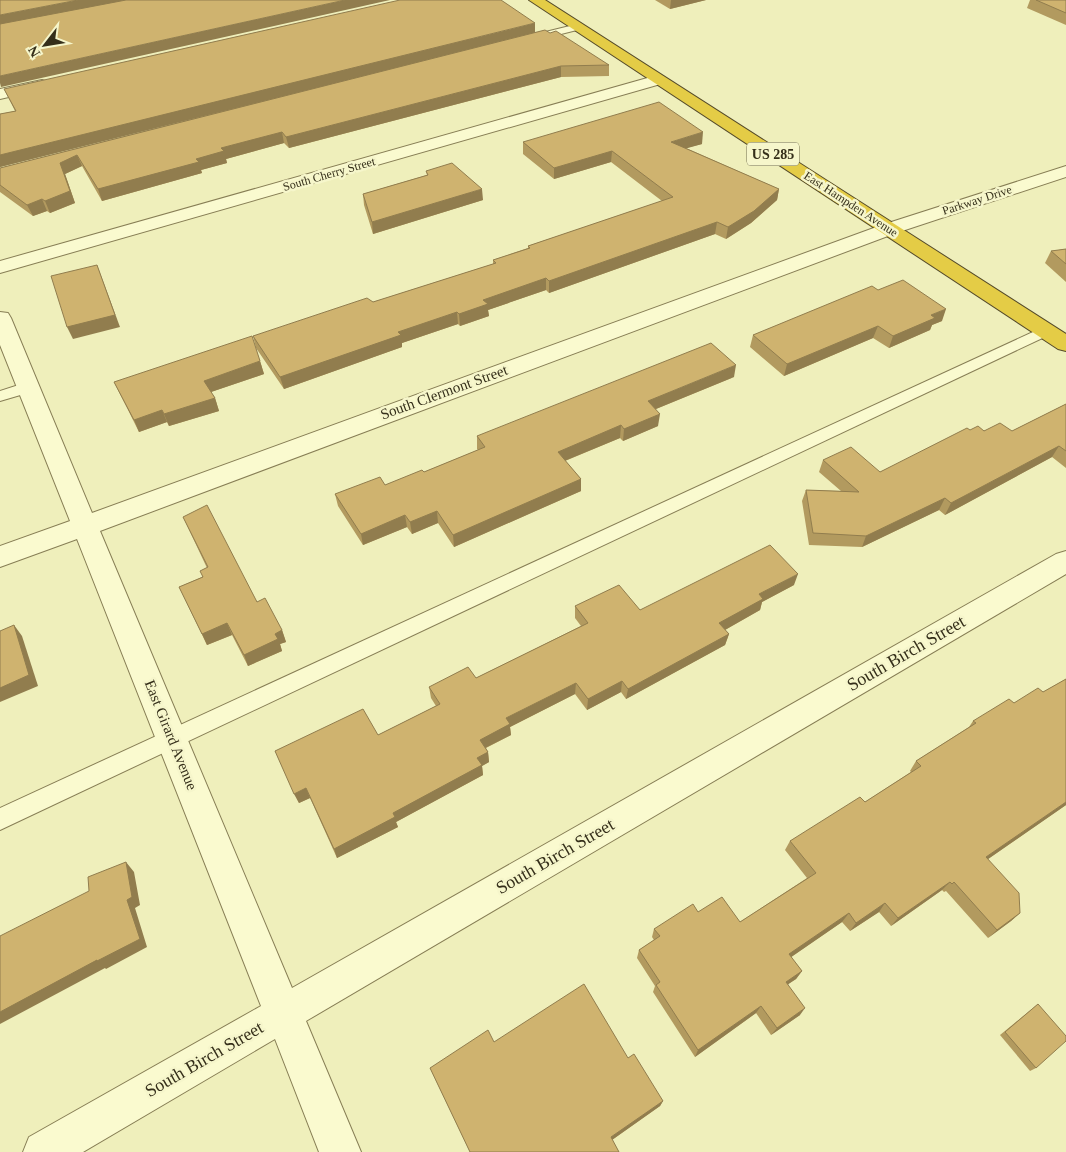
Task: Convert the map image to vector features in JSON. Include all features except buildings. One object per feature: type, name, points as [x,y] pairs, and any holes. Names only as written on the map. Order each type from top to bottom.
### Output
[{"type":"highway","name":"East Hampden Avenue","points":[[536,0],[1066,344]]},
{"type":"street","name":"South Cherry Street","points":[[0,267],[658,80]]},
{"type":"street","points":[[0,94],[58,81]]},
{"type":"street","name":"Parkway Drive","points":[[889,228],[1066,172]]},
{"type":"street","name":"South Clermont Street","points":[[0,557],[889,228]]},
{"type":"street","name":"East Girard Avenue","points":[[0,318],[14,392],[85,524],[340,1152]]},
{"type":"street","name":"South Birch Street","points":[[44,1152],[1066,561]]},
{"type":"lane","points":[[520,42],[578,27]]},
{"type":"lane","points":[[0,819],[1046,331]]}]
